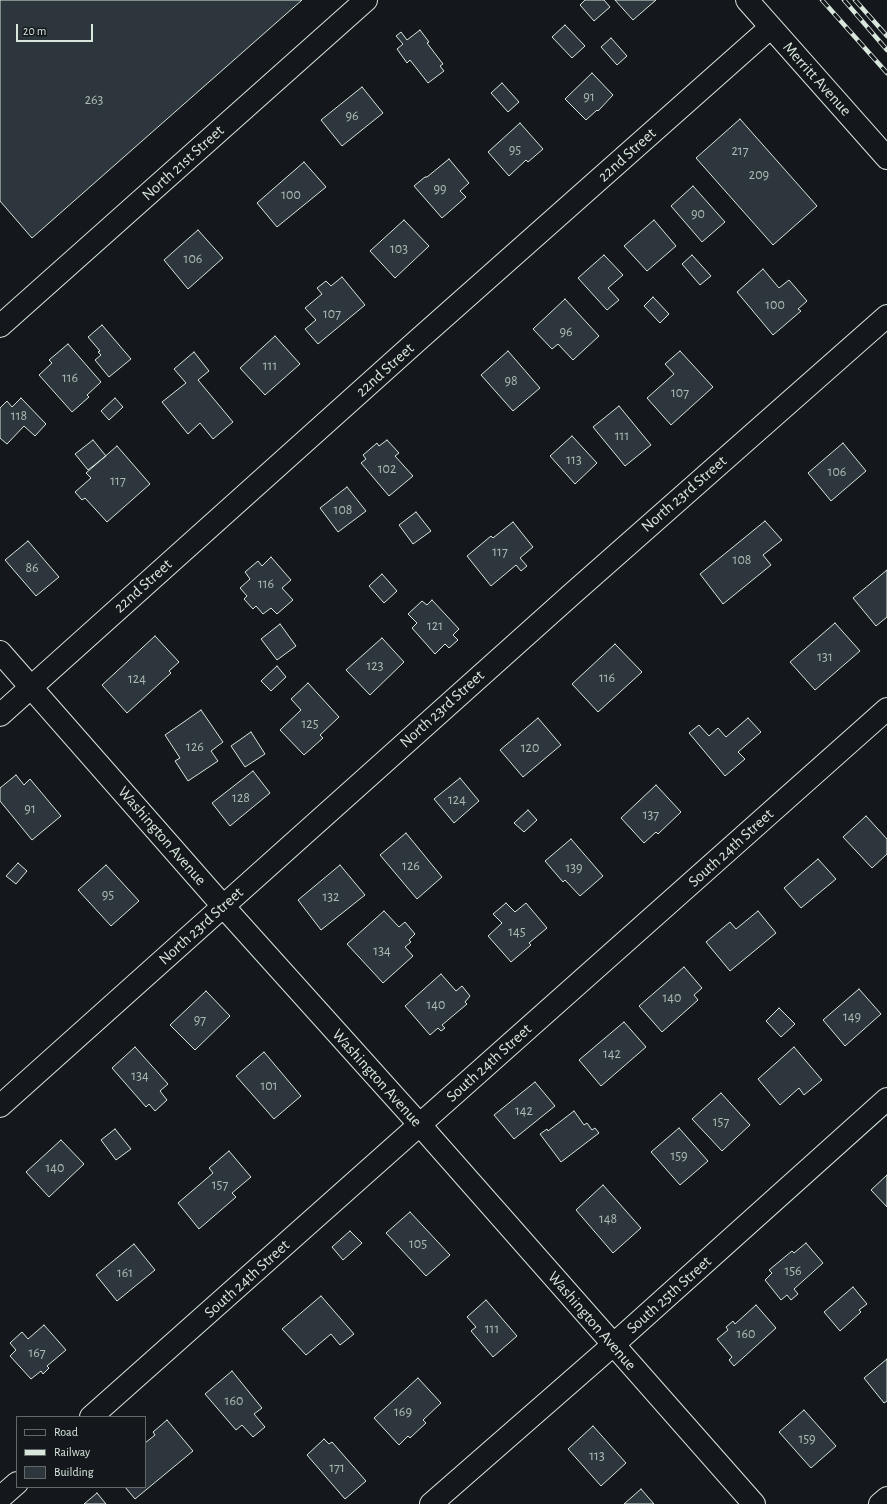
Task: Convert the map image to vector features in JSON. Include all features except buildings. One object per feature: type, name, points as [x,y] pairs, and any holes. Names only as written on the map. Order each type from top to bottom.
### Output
[{"type":"street","name":"North 21st Street","points":[[0,326],[366,0]]},
{"type":"street","name":"Merritt Avenue","points":[[748,0],[887,158]]},
{"type":"street","name":"22nd Street","points":[[0,715],[406,350],[771,27]]},
{"type":"street","name":"North 23rd Street","points":[[0,1106],[578,588],[887,316]]},
{"type":"street","name":"Washington Avenue","points":[[0,652],[223,906],[420,1125],[754,1504]]},
{"type":"street","name":"South 24th Street","points":[[92,1416],[887,709]]},
{"type":"street","name":"South 25th Street","points":[[431,1504],[613,1345],[887,1099]]},
{"type":"street","points":[[0,1498],[16,1484]]},
{"type":"street","points":[[880,1504],[887,1498]]},
{"type":"railway","points":[[822,0],[887,73]]},
{"type":"railway","points":[[844,0],[887,50]]},
{"type":"railway","points":[[855,0],[887,36]]}]
